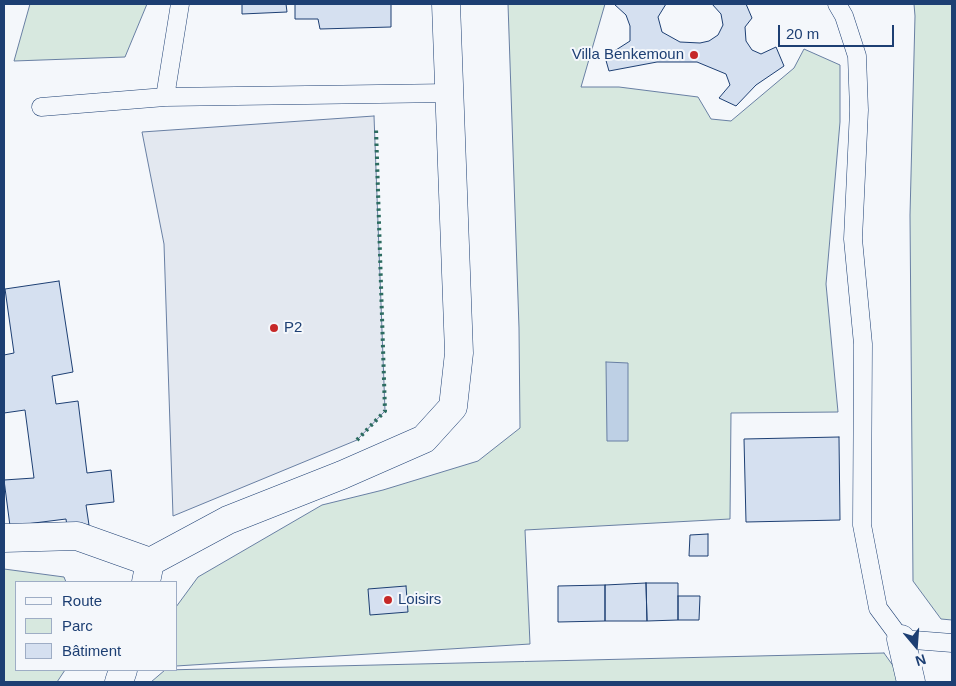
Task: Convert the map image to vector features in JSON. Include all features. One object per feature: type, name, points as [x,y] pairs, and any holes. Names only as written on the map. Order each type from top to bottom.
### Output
[{"type":"street","points":[[4,538],[77,536],[148,572],[228,520],[342,475],[424,439],[452,407],[460,353],[446,4]]},
{"type":"street","points":[[901,639],[911,682]]},
{"type":"lane","points":[[165,97],[180,4]]},
{"type":"lane","points":[[837,4],[844,16],[857,56],[859,110],[853,240],[863,344],[862,525],[878,608],[901,639],[952,643]]},
{"type":"lane","points":[[41,107],[165,97],[449,93]]},
{"type":"green space","points":[[30,4],[147,4],[125,57],[14,61]]},
{"type":"green space","points":[[508,4],[605,4],[581,87],[619,87],[698,97],[711,119],[731,121],[794,68],[804,49],[840,65],[840,122],[826,284],[838,412],[731,413],[730,519],[525,530],[530,644],[178,666],[178,604],[198,577],[322,505],[383,490],[478,461],[520,428],[519,328]]},
{"type":"green space","points":[[914,4],[952,4],[952,620],[941,619],[913,581],[910,215]]},
{"type":"green space","points":[[4,569],[64,577],[66,581],[15,581],[15,671],[64,671],[57,682],[4,682]]},
{"type":"green space","points":[[884,653],[901,677],[902,682],[151,682],[164,671]]},
{"type":"shaded area","name":"P2","points":[[374,116],[385,411],[357,440],[173,516],[164,244],[142,132]]},
{"type":"water","points":[[606,362],[628,363],[628,441],[607,441]]},
{"type":"building","points":[[242,4],[286,4],[287,12],[242,14]]},
{"type":"building","points":[[295,4],[391,4],[391,27],[320,29],[318,19],[295,19]]},
{"type":"building","name":"Villa Benkemoun","points":[[614,4],[666,4],[658,17],[662,32],[680,42],[700,43],[709,41],[718,35],[723,25],[721,14],[712,4],[746,4],[752,18],[745,27],[746,41],[752,50],[761,54],[776,47],[784,66],[756,85],[736,106],[719,98],[730,85],[726,74],[697,62],[657,62],[609,71],[605,57],[630,41],[630,26],[626,15]]},
{"type":"building","points":[[59,281],[73,372],[52,376],[56,404],[78,401],[87,473],[111,470],[114,502],[86,505],[89,525],[67,527],[66,519],[10,526],[4,480],[34,478],[25,410],[4,413],[4,355],[14,353],[5,289]]},
{"type":"building","points":[[839,437],[840,520],[746,522],[744,439]]},
{"type":"building","points":[[708,534],[708,556],[689,556],[690,535]]},
{"type":"building","points":[[646,583],[647,621],[605,621],[605,585]]},
{"type":"building","points":[[646,583],[678,583],[678,620],[647,621]]},
{"type":"building","points":[[605,585],[605,621],[558,622],[558,586]]},
{"type":"building","name":"Loisirs","points":[[406,586],[408,612],[370,615],[368,589]]},
{"type":"building","points":[[678,596],[700,596],[699,620],[678,620]]},
{"type":"hedge","points":[[357,440],[385,411],[376,128]]},
{"type":"place","name":"Villa Benkemoun","points":[[694,55]]},
{"type":"place","name":"P2","points":[[274,328]]},
{"type":"place","name":"Loisirs","points":[[388,600]]}]
